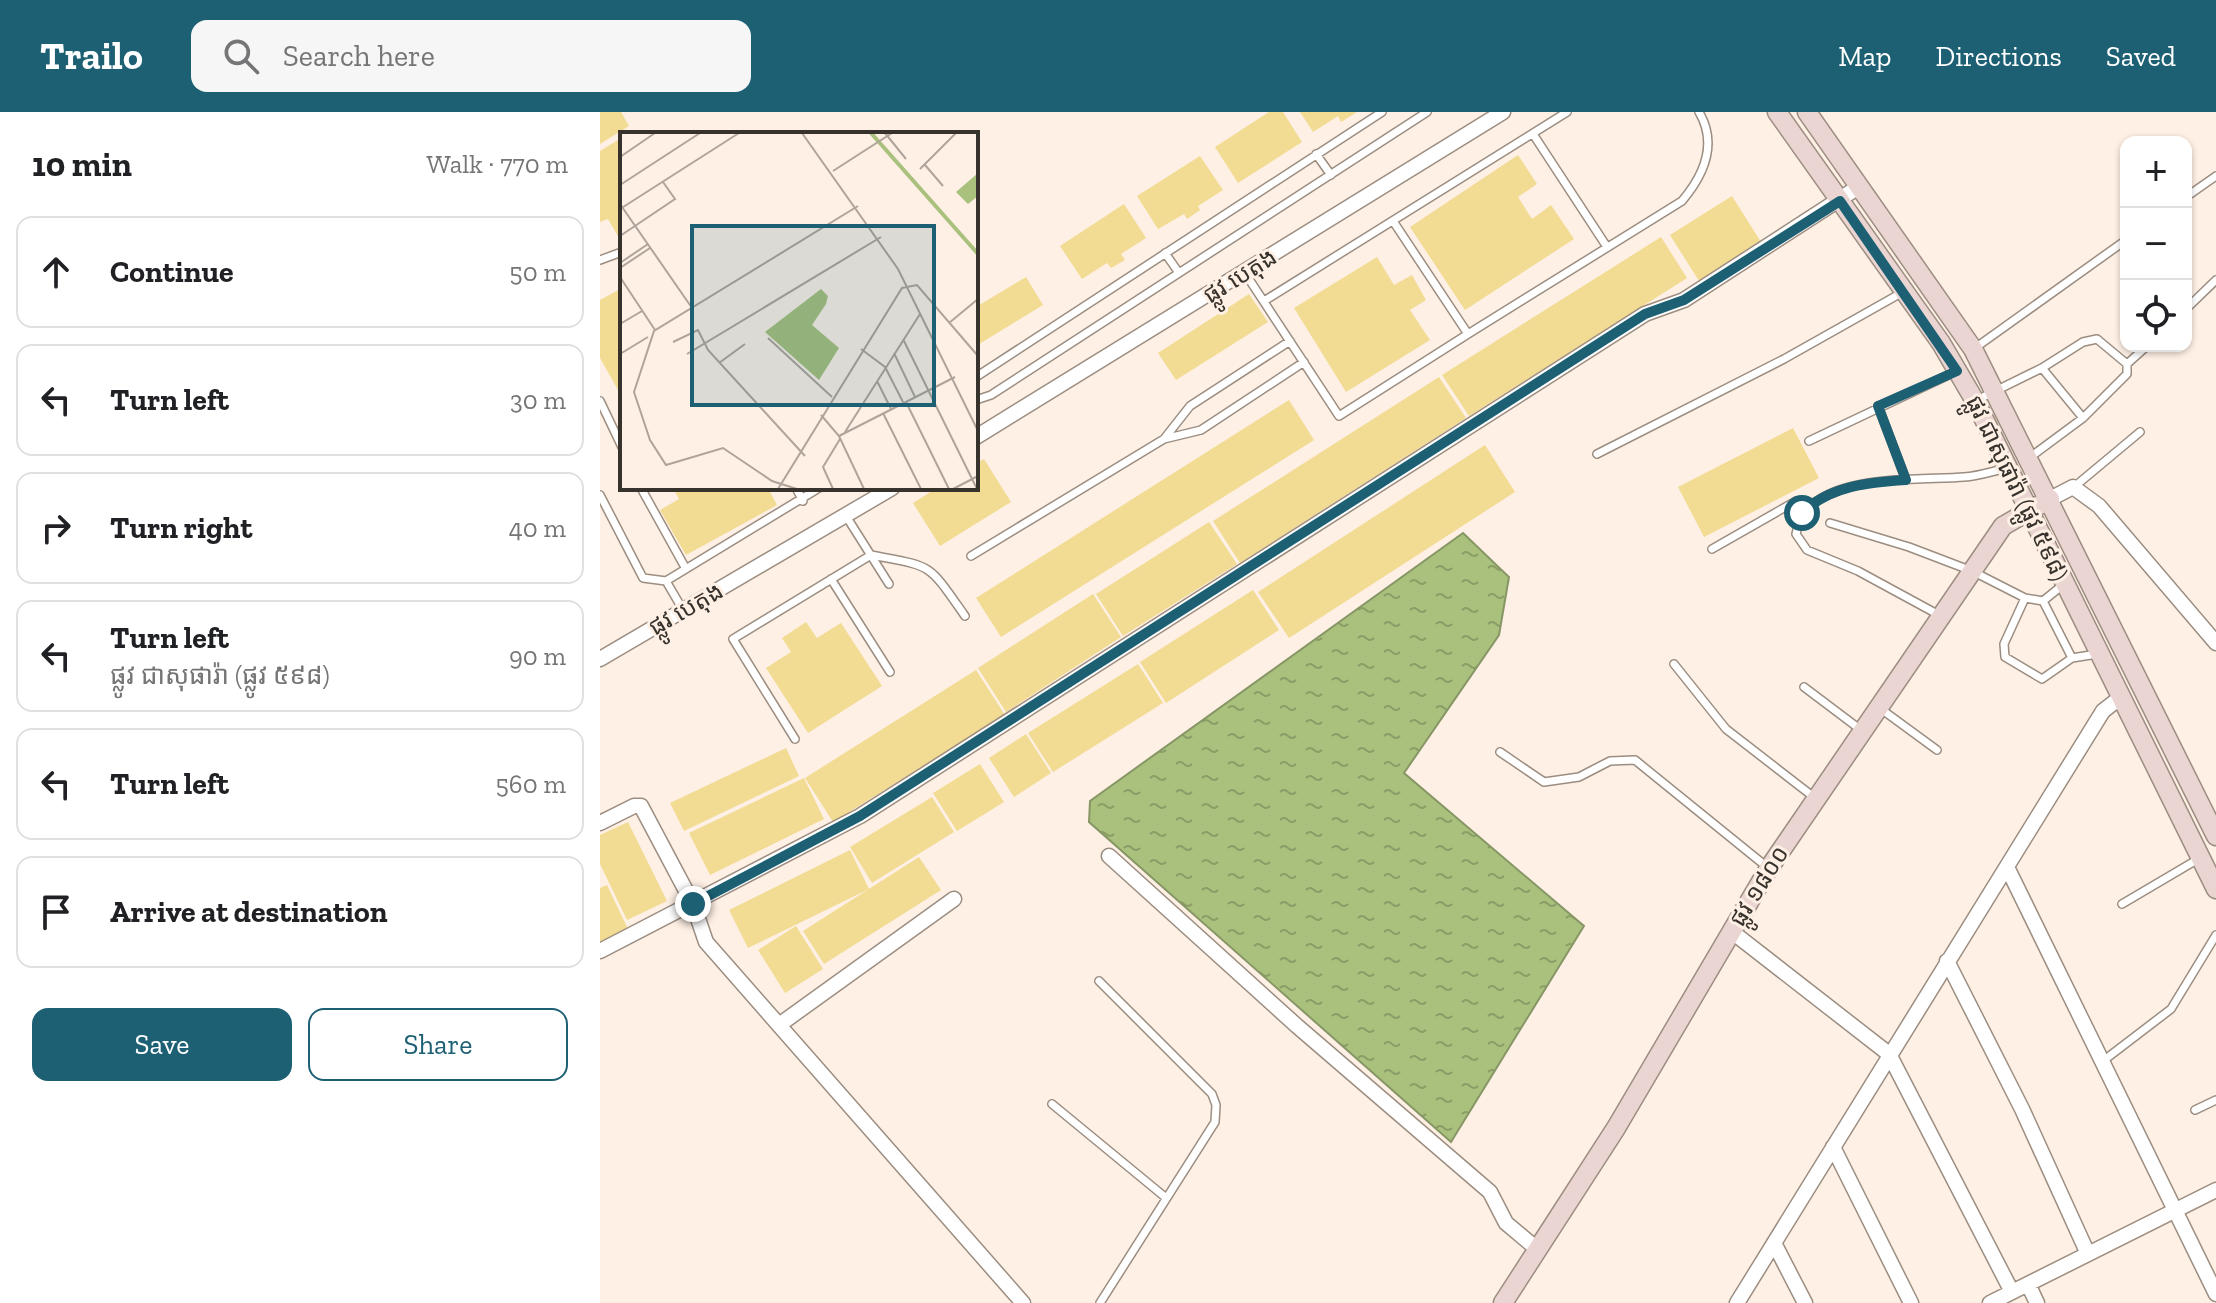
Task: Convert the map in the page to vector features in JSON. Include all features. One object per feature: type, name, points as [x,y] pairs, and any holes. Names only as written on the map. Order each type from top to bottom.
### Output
[{"type":"main road","name":"ផ្លូវ ជាសុផារ៉ា (ផ្លូវ ៥៩៨)","points":[[1790,115],[1860,186],[1973,349],[2216,836]]},
{"type":"main road","name":"ផ្លូវ ជាសុផារ៉ា (ផ្លូវ ៥៩៨)","points":[[1790,115],[1840,201],[1905,291],[1975,401],[2216,889]]},
{"type":"main road","name":"ផ្លូវ ១៨០០","points":[[1503,1303],[1616,1128],[1769,868],[1861,730],[2003,526],[2050,499]]},
{"type":"street","name":"ផ្លូវ បេតុង","points":[[978,436],[1503,112]]},
{"type":"street","points":[[600,951],[860,816],[1645,314],[1684,300],[1860,186]]},
{"type":"street","points":[[2050,499],[2073,487],[2099,506],[2216,643]]},
{"type":"street","name":"ផ្លូវ បេតុង","points":[[601,656],[889,490]]},
{"type":"street","points":[[1737,1303],[2103,711],[2121,697]]},
{"type":"street","points":[[600,823],[634,806],[641,806],[693,904],[706,942],[1023,1303]]},
{"type":"street","points":[[1109,856],[1297,1026],[1490,1192],[1506,1223],[1537,1249]]},
{"type":"street","points":[[2007,867],[2216,1294]]},
{"type":"street","points":[[779,1025],[954,899]]},
{"type":"street","points":[[1731,931],[1889,1054],[2012,1292]]},
{"type":"street","points":[[1947,961],[2022,1109],[2088,1254]]},
{"type":"street","points":[[1833,1147],[1911,1303]]},
{"type":"street","points":[[1990,1303],[2216,1190]]},
{"type":"street","points":[[1774,1243],[1805,1303]]},
{"type":"street","points":[[2028,1284],[2037,1303]]},
{"type":"lane","points":[[978,376],[1382,112]]},
{"type":"lane","points":[[978,399],[991,395],[1427,112]]},
{"type":"lane","points":[[1264,301],[1567,112]]},
{"type":"lane","points":[[1245,273],[1339,416],[1682,201],[1700,178],[1708,158],[1708,140],[1699,112]]},
{"type":"lane","points":[[1533,134],[1607,247]]},
{"type":"lane","points":[[1316,154],[1331,175]]},
{"type":"lane","points":[[2192,193],[2216,176]]},
{"type":"lane","points":[[1393,221],[1468,334]]},
{"type":"lane","points":[[1973,349],[2120,244]]},
{"type":"lane","points":[[600,260],[619,253]]},
{"type":"lane","points":[[1165,253],[1179,273]]},
{"type":"lane","points":[[2192,303],[2216,280]]},
{"type":"lane","points":[[1597,454],[1784,359],[1905,291]]},
{"type":"lane","points":[[1975,401],[2042,368],[2083,342],[2097,339],[2127,364]]},
{"type":"lane","points":[[1164,439],[1190,406],[1290,341]]},
{"type":"lane","points":[[1941,615],[1801,545],[1797,526],[1802,513],[1813,503],[1863,482],[1968,477],[2008,468],[2030,458],[2083,418],[2127,374],[2127,364],[2140,352]]},
{"type":"lane","points":[[971,556],[1164,439],[1201,430],[1304,362]]},
{"type":"lane","points":[[2042,368],[2083,418]]},
{"type":"lane","points":[[1809,441],[1957,371]]},
{"type":"lane","points":[[600,401],[620,443]]},
{"type":"lane","points":[[1878,406],[1906,480]]},
{"type":"lane","points":[[2073,487],[2140,432]]},
{"type":"lane","points":[[642,490],[686,569]]},
{"type":"lane","points":[[797,490],[803,501]]},
{"type":"lane","points":[[600,495],[643,578],[666,581],[803,501],[817,490]]},
{"type":"lane","points":[[1712,549],[1796,501],[1813,503]]},
{"type":"lane","points":[[846,516],[889,584]]},
{"type":"lane","points":[[1830,523],[1972,571],[2025,598],[2043,601],[2064,584]]},
{"type":"lane","points":[[795,739],[733,639],[871,555],[925,565],[936,575],[965,616]]},
{"type":"lane","points":[[831,579],[890,672]]},
{"type":"lane","points":[[666,581],[683,610]]},
{"type":"lane","points":[[2025,598],[2004,644],[2005,657],[2042,679],[2072,658],[2099,654]]},
{"type":"lane","points":[[2043,601],[2072,658]]},
{"type":"lane","points":[[1674,664],[1726,729],[1815,798]]},
{"type":"lane","points":[[1804,687],[1861,730]]},
{"type":"lane","points":[[1878,706],[1937,750]]},
{"type":"lane","points":[[1500,752],[1544,782],[1579,777],[1610,761],[1635,760],[1769,868]]},
{"type":"lane","points":[[2122,904],[2200,858]]},
{"type":"lane","points":[[2102,1063],[2171,1009],[2216,935]]},
{"type":"lane","points":[[1099,981],[1212,1094],[1216,1105],[1215,1122],[1100,1303]]},
{"type":"lane","points":[[2195,1110],[2216,1100]]},
{"type":"lane","points":[[1052,1104],[1165,1197]]},
{"type":"water","points":[[1463,533],[1509,577],[1499,635],[1404,773],[1584,926],[1451,1142],[1089,822],[1090,801]]},
{"type":"building","points":[[600,112],[621,112],[629,126],[600,144]]},
{"type":"building","points":[[1269,112],[1283,112],[1302,142],[1238,183],[1215,147]]},
{"type":"building","points":[[1300,112],[1357,112],[1341,122],[1338,116],[1313,132]]},
{"type":"building","points":[[618,140],[620,144],[620,240],[608,219],[600,222],[600,151]]},
{"type":"building","points":[[1518,155],[1537,184],[1518,197],[1532,219],[1551,205],[1574,239],[1465,310],[1410,227]]},
{"type":"building","points":[[1200,156],[1223,190],[1198,206],[1200,210],[1187,219],[1184,214],[1158,229],[1137,196]]},
{"type":"building","points":[[1732,196],[1761,242],[1699,281],[1670,235]]},
{"type":"building","points":[[1124,204],[1146,238],[1121,254],[1125,260],[1111,268],[1107,263],[1082,279],[1060,246]]},
{"type":"building","points":[[1661,237],[1687,278],[1469,416],[1442,375]]},
{"type":"building","points":[[1377,257],[1394,285],[1412,275],[1426,300],[1410,310],[1430,340],[1346,392],[1294,308]]},
{"type":"building","points":[[1026,277],[1043,305],[978,345],[978,306]]},
{"type":"building","points":[[620,289],[620,393],[600,358],[600,300]]},
{"type":"building","points":[[1249,294],[1268,322],[1176,380],[1158,353]]},
{"type":"building","points":[[1439,377],[1466,418],[1240,563],[1213,521]]},
{"type":"building","points":[[1289,400],[1314,440],[1001,637],[976,598]]},
{"type":"building","points":[[1793,428],[1819,478],[1704,537],[1678,487]]},
{"type":"building","points":[[1485,445],[1515,492],[1289,638],[1258,592]]},
{"type":"building","points":[[984,459],[1011,502],[940,546],[913,503],[934,490],[978,490],[978,462]]},
{"type":"building","points":[[674,490],[769,490],[777,505],[686,555],[660,510],[679,499]]},
{"type":"building","points":[[1209,522],[1237,564],[1123,636],[1096,594]]},
{"type":"building","points":[[1253,590],[1279,630],[1166,703],[1140,662]]},
{"type":"building","points":[[1093,594],[1121,637],[1006,712],[978,668]]},
{"type":"building","points":[[806,622],[817,638],[841,623],[882,686],[808,733],[766,668],[791,652],[782,638]]},
{"type":"building","points":[[1138,664],[1163,703],[1053,772],[1028,733]]},
{"type":"building","points":[[976,670],[1005,715],[833,822],[805,778]]},
{"type":"building","points":[[1026,734],[1051,773],[1014,797],[989,758]]},
{"type":"building","points":[[786,748],[799,776],[684,831],[670,803]]},
{"type":"building","points":[[980,764],[1004,802],[957,831],[933,793]]},
{"type":"building","points":[[804,778],[824,819],[710,875],[689,833]]},
{"type":"building","points":[[932,797],[954,832],[872,883],[850,847]]},
{"type":"building","points":[[628,822],[667,901],[627,920],[600,864],[600,835]]},
{"type":"building","points":[[850,850],[869,889],[748,948],[729,910]]},
{"type":"building","points":[[919,857],[941,890],[824,964],[803,931]]},
{"type":"building","points":[[607,885],[628,929],[600,942],[600,888]]},
{"type":"building","points":[[796,926],[823,969],[785,993],[758,950]]},
{"type":"route","points":[[693,904],[860,816],[1645,314],[1684,300],[1840,201],[1941,343],[1957,371],[1878,406],[1906,480],[1863,482],[1813,503],[1802,513]]}]
